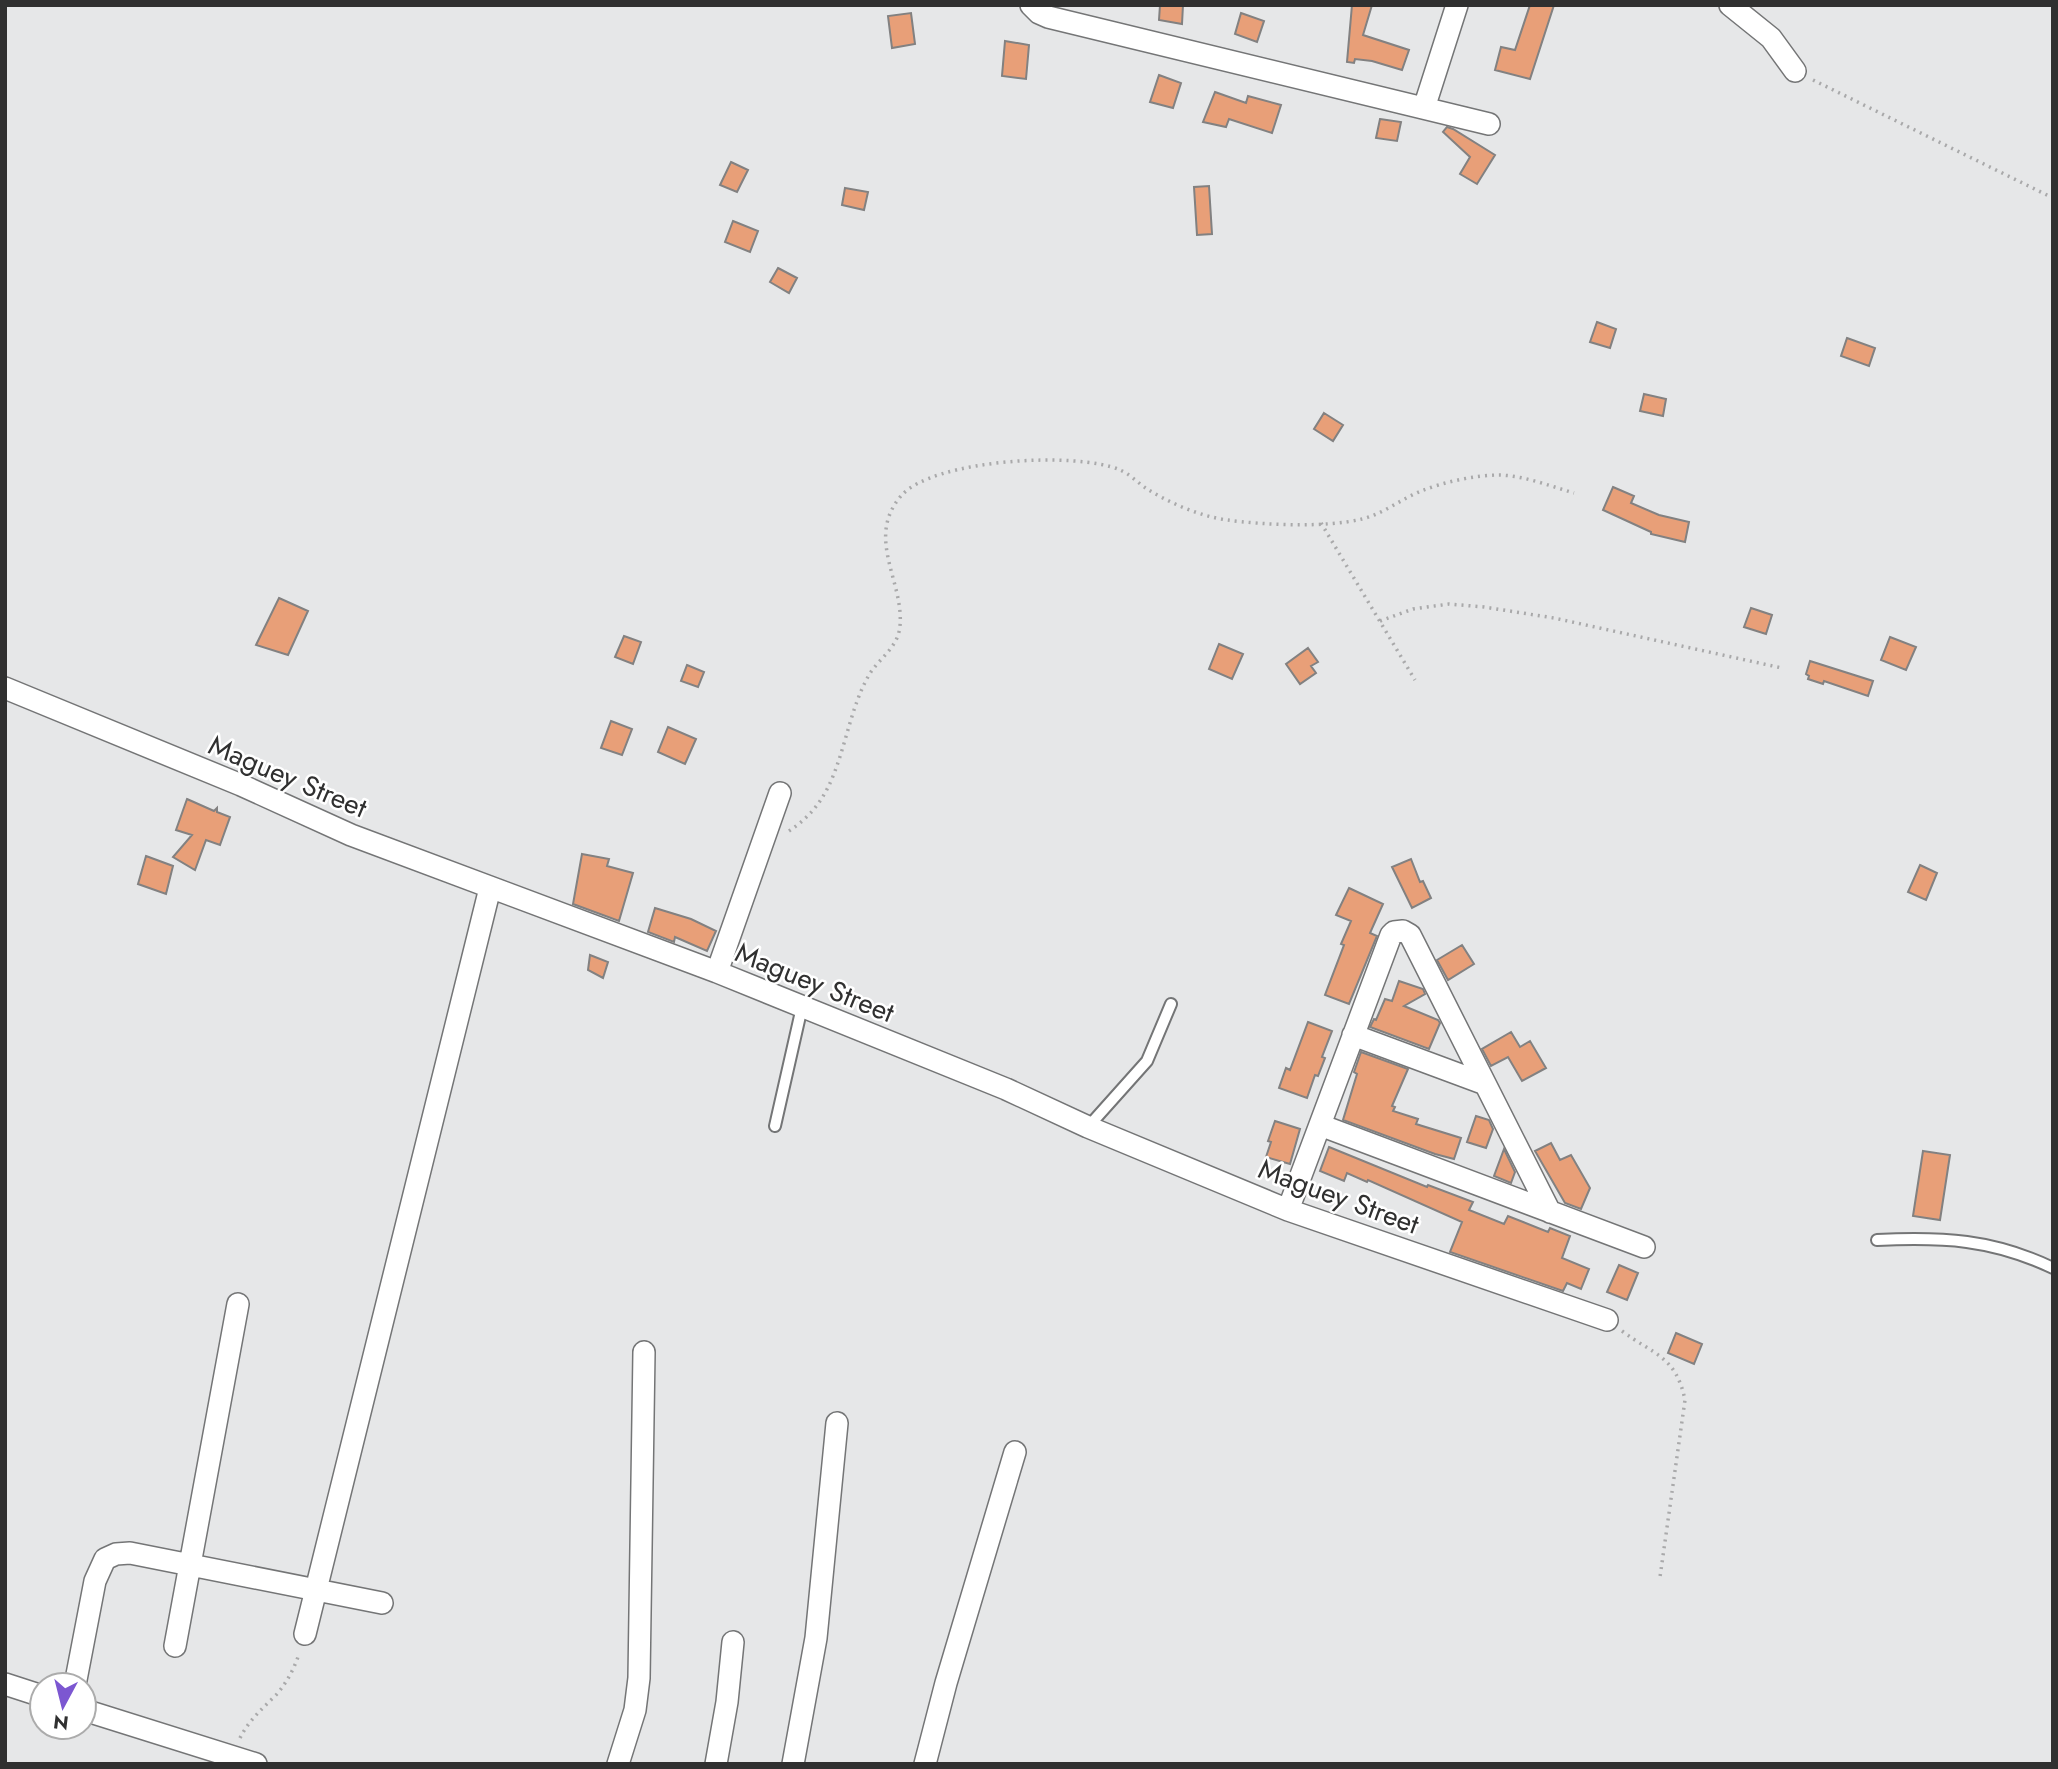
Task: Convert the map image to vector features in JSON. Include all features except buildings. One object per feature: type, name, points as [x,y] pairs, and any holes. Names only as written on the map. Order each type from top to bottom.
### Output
[{"type":"street","points":[[1031,5],[1048,17],[1489,124]]},
{"type":"street","points":[[1424,108],[1457,5]]},
{"type":"street","points":[[1730,5],[1771,38],[1795,71]]},
{"type":"street","name":"Maguey Street","points":[[5,688],[242,785],[351,835],[718,972],[1006,1088],[1088,1127],[1288,1210],[1607,1320]]},
{"type":"street","points":[[718,972],[780,793]]},
{"type":"street","points":[[306,1634],[490,888]]},
{"type":"street","points":[[1288,1210],[1391,935],[1398,931],[1406,932],[1550,1212]]},
{"type":"street","points":[[1353,1035],[1485,1084]]},
{"type":"street","points":[[1320,1125],[1644,1247]]},
{"type":"street","points":[[175,1646],[238,1304]]},
{"type":"street","points":[[618,1764],[635,1710],[639,1678],[644,1352]]},
{"type":"street","points":[[793,1764],[816,1638],[836,1423]]},
{"type":"street","points":[[925,1764],[946,1683],[1015,1452]]},
{"type":"street","points":[[78,1671],[99,1567],[105,1559],[116,1554],[130,1553],[382,1604]]},
{"type":"street","points":[[716,1764],[727,1702],[733,1643]]},
{"type":"street","points":[[5,1684],[28,1691]]},
{"type":"street","points":[[98,1714],[256,1764]]},
{"type":"lane","points":[[1088,1127],[1147,1061],[1171,1004]]},
{"type":"lane","points":[[775,1126],[802,1007]]},
{"type":"lane","points":[[1877,1240],[1927,1238],[1985,1244],[2029,1257],[2053,1268]]},
{"type":"path","points":[[1795,71],[2053,198]]},
{"type":"path","points":[[768,828],[790,831],[806,819],[821,800],[857,698],[870,673],[889,654],[900,629],[900,608],[885,552],[886,529],[891,512],[901,495],[917,484],[953,471],[1003,462],[1070,461],[1101,464],[1122,470],[1146,488],[1188,509],[1223,520],[1272,525],[1342,523],[1366,519],[1421,491],[1471,478],[1501,475],[1574,493]]},
{"type":"path","points":[[1321,523],[1415,680]]},
{"type":"path","points":[[1380,621],[1413,609],[1449,604],[1485,607],[1554,618],[1782,668]]},
{"type":"path","points":[[1607,1320],[1644,1347],[1663,1356],[1674,1367],[1682,1384],[1685,1400],[1682,1430],[1660,1577]]},
{"type":"path","points":[[232,1756],[251,1720],[291,1674],[306,1634]]}]
